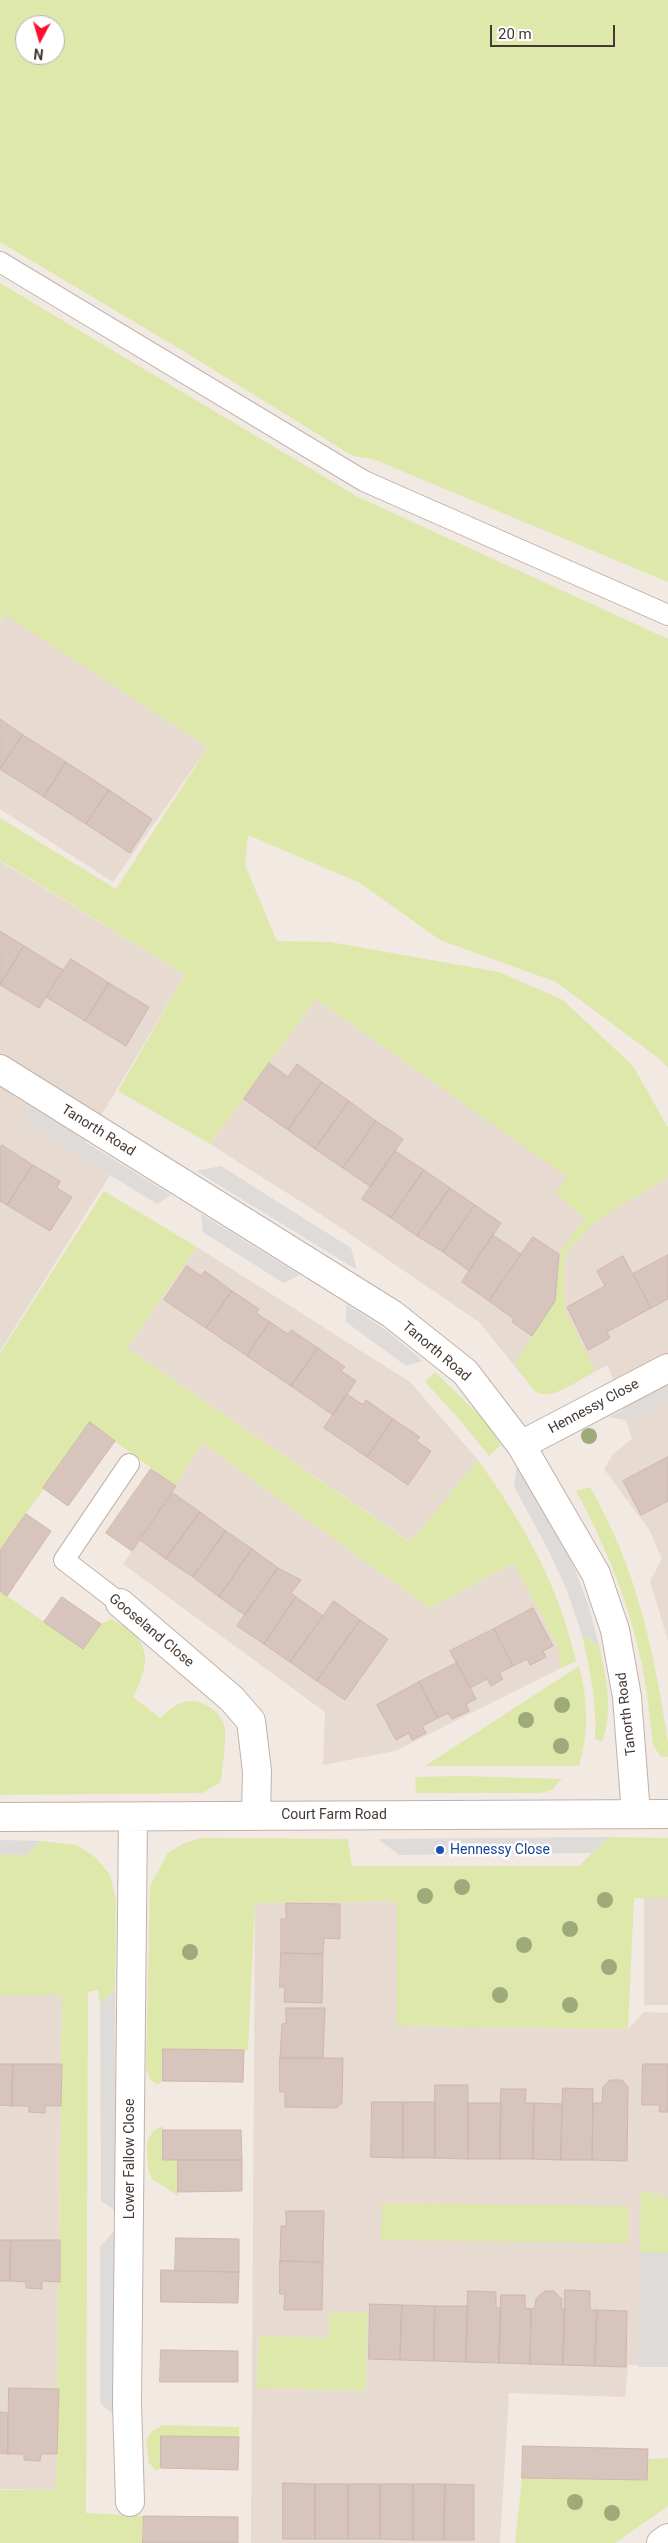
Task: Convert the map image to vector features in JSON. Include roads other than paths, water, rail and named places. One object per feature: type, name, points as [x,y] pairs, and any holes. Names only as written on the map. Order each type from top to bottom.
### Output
[{"type":"street","name":"Tanorth Road","points":[[0,1069],[392,1314],[465,1372],[521,1445],[596,1574],[615,1630],[627,1697],[636,1814]]},
{"type":"street","name":"Hennessy Close","points":[[521,1445],[668,1368]]},
{"type":"street","name":"Gooseland Close","points":[[120,1603],[232,1699],[251,1721],[258,1771],[256,1814]]},
{"type":"street","name":"Court Farm Road","points":[[0,1817],[133,1817],[256,1814],[668,1814]]},
{"type":"street","name":"Lower Fallow Close","points":[[130,2502],[127,2403],[133,1817]]},
{"type":"street","points":[[661,2543],[668,2538]]},
{"type":"lane","points":[[0,262],[364,481],[668,615]]},
{"type":"lane","name":"Gooseland Close","points":[[120,1603],[64,1560],[129,1464]]},
{"type":"place","name":"Hennessy Close","points":[[440,1850]]}]
